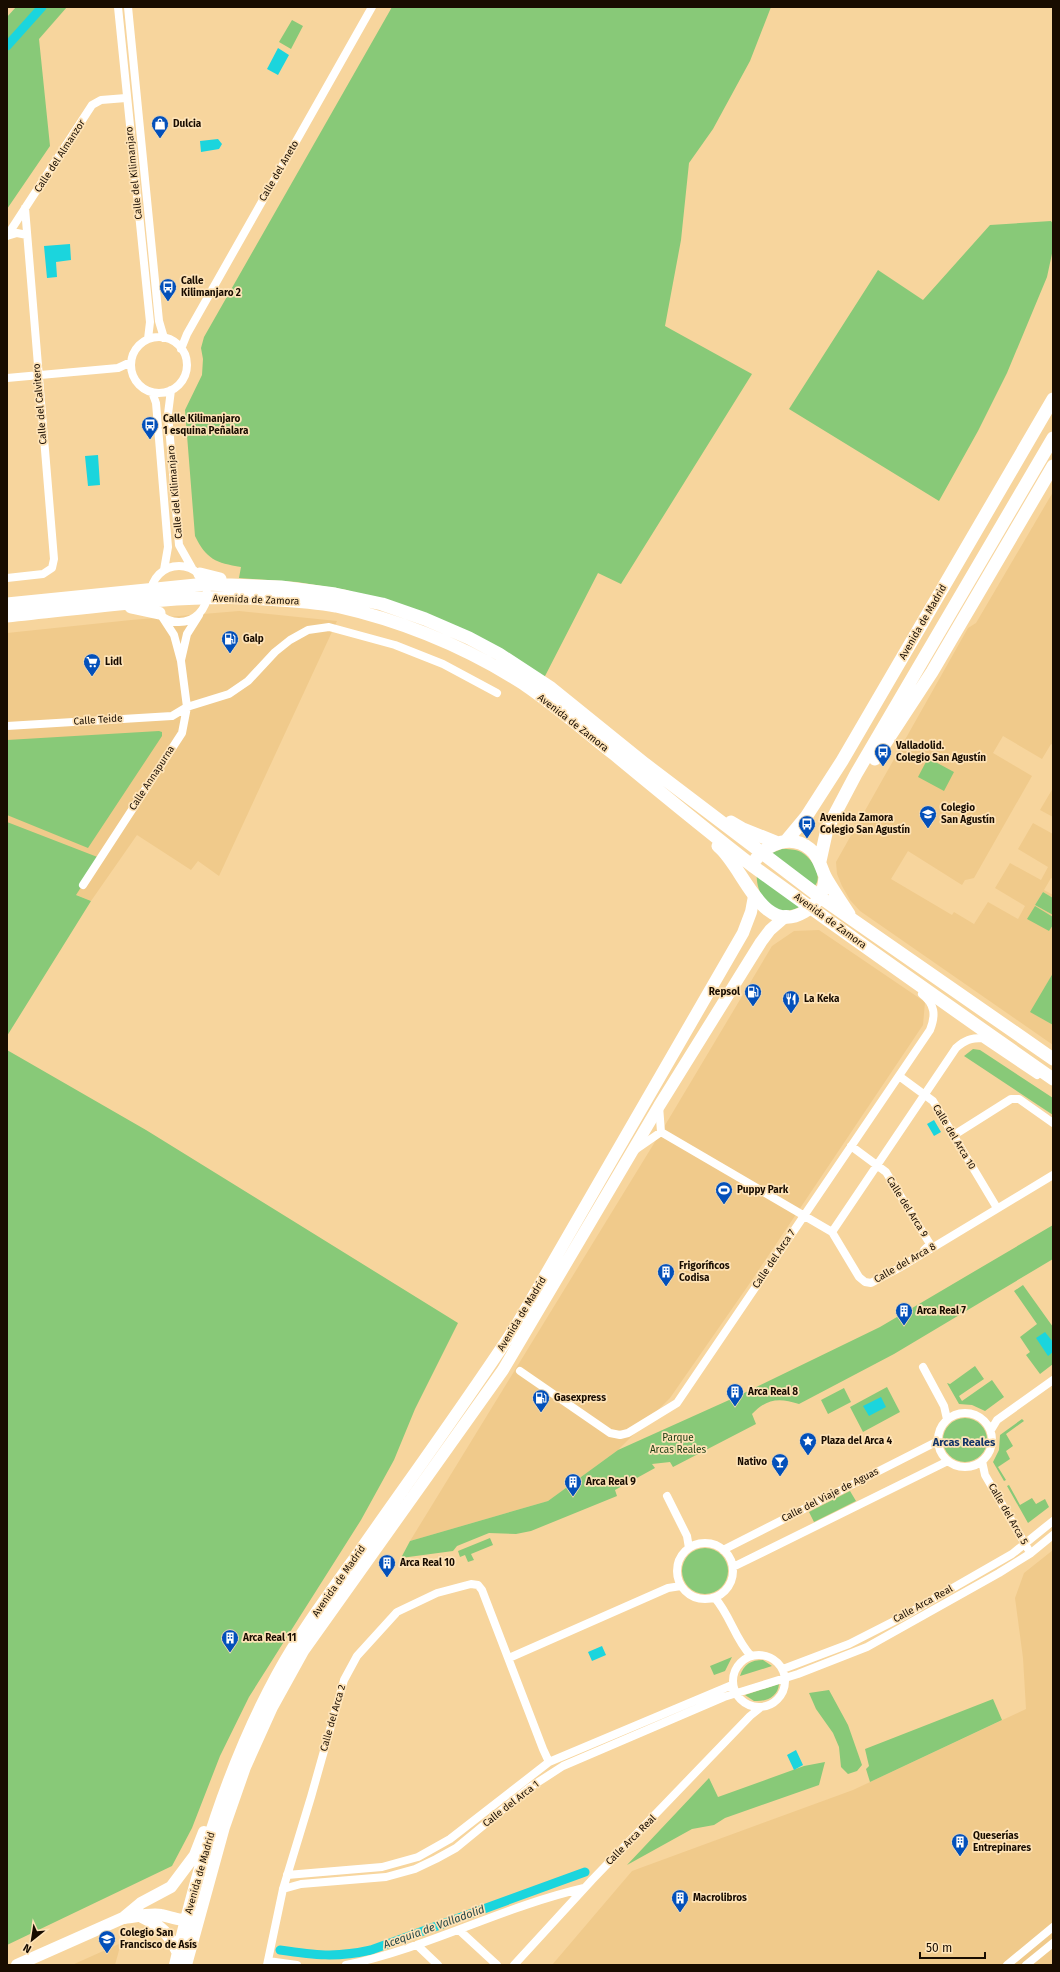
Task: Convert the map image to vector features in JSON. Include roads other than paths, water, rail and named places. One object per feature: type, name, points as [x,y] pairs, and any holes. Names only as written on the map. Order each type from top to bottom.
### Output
[{"type":"highway","name":"Avenida de Madrid","points":[[761,853],[782,842],[806,817],[842,761],[1053,399]]},
{"type":"highway","name":"Avenida de Madrid","points":[[820,861],[827,829],[856,774],[1053,438]]},
{"type":"highway","points":[[856,774],[872,762],[913,703],[1053,466]]},
{"type":"highway","name":"Avenida de Zamora","points":[[7,616],[122,598],[155,585],[199,575],[237,584],[280,587],[349,596],[382,604],[425,619],[463,635],[499,654],[529,673],[752,865],[893,967],[1053,1079]]},
{"type":"highway","name":"Avenida de Zamora","points":[[155,585],[204,606],[230,598],[282,599],[333,606],[380,617],[420,631],[462,649],[525,685],[761,853],[853,921],[1053,1060]]},
{"type":"highway","points":[[122,598],[155,585]]},
{"type":"highway","name":"Avenida de Zamora","points":[[7,604],[122,598]]},
{"type":"highway","points":[[122,598],[160,614]]},
{"type":"highway","points":[[640,768],[678,782],[726,819],[743,829],[782,842],[803,845],[810,849],[820,861],[825,877],[853,921]]},
{"type":"highway","points":[[640,768],[668,807],[724,852],[752,892],[769,912],[786,916],[801,914],[812,908],[820,897],[825,877]]},
{"type":"highway","points":[[752,892],[750,878],[752,865],[761,853]]},
{"type":"main road","name":"Avenida de Madrid","points":[[176,1959],[186,1920],[234,1764],[257,1713],[278,1672],[309,1624],[484,1375],[516,1326],[743,933],[751,912],[752,892]]},
{"type":"main road","name":"Avenida de Madrid","points":[[186,1965],[224,1827],[245,1767],[272,1707],[303,1651],[503,1370],[631,1152],[761,942],[770,930],[786,916]]},
{"type":"main road","name":"Avenida de Madrid","points":[[123,1918],[141,1903],[171,1887],[195,1855],[237,1743],[257,1713]]},
{"type":"main road","points":[[17,1965],[123,1918],[159,1915],[175,1920],[186,1920],[200,1914]]},
{"type":"main road","points":[[142,1917],[158,1925],[169,1935],[176,1959]]},
{"type":"street","name":"Calle del Kilimanjaro","points":[[118,7],[126,98],[150,322],[148,339]]},
{"type":"street","name":"Calle del Kilimanjaro","points":[[128,7],[159,321],[164,338]]},
{"type":"street","name":"Calle del Aneto","points":[[178,346],[187,334],[369,8]]},
{"type":"street","name":"Calle del Almanzor","points":[[7,236],[92,105],[101,100],[126,98]]},
{"type":"street","name":"Calle del Calvitero","points":[[7,578],[49,572],[52,568],[54,559],[25,208]]},
{"type":"street","points":[[7,236],[17,233],[27,235]]},
{"type":"street","points":[[164,338],[178,346],[186,360],[186,371],[180,383],[171,390],[152,392],[140,385],[133,374],[131,362],[135,350],[148,339],[164,338]]},
{"type":"street","points":[[7,378],[118,368],[131,362]]},
{"type":"street","points":[[118,368],[133,374]]},
{"type":"street","name":"Calle del Kilimanjaro","points":[[171,390],[168,414],[180,545],[182,552],[199,575]]},
{"type":"street","name":"Calle del Kilimanjaro","points":[[152,392],[156,403],[168,547],[155,585]]},
{"type":"street","points":[[155,585],[177,565],[199,575],[204,606],[188,621],[182,622],[166,619],[160,614]]},
{"type":"street","name":"Calle Annapurna","points":[[83,885],[182,732],[187,706],[181,661],[174,635],[160,614],[155,585]]},
{"type":"street","name":"Calle Annapurna","points":[[181,661],[187,634],[204,606]]},
{"type":"street","name":"Calle Teide","points":[[7,726],[172,716],[187,706],[229,694],[248,681],[275,652],[290,640],[308,630],[329,627],[395,645],[443,664],[497,693]]},
{"type":"street","name":"Calle del Arca 7","points":[[520,1371],[610,1433],[620,1435],[628,1433],[676,1403],[930,1030],[933,1021],[934,1008],[929,999],[914,989],[893,967]]},
{"type":"street","points":[[832,1232],[956,1048],[964,1041],[973,1038],[982,1038],[1053,1085]]},
{"type":"street","name":"Calle del Arca 10","points":[[899,1076],[933,1101],[998,1208]]},
{"type":"street","points":[[954,1135],[1011,1099],[1019,1099],[1053,1123]]},
{"type":"street","points":[[631,1152],[661,1132],[659,1106]]},
{"type":"street","name":"Calle del Arca 8","points":[[661,1132],[832,1232],[859,1277],[865,1282],[870,1283],[1053,1175]]},
{"type":"street","name":"Calle del Arca 9","points":[[851,1146],[886,1172],[930,1244],[917,1256]]},
{"type":"street","points":[[923,1367],[950,1417]]},
{"type":"street","points":[[991,1430],[997,1420],[1053,1380]]},
{"type":"street","points":[[967,1412],[974,1414],[986,1422],[991,1430],[992,1447],[978,1463],[961,1467],[948,1461],[943,1456],[938,1441],[940,1429],[950,1417],[967,1412]]},
{"type":"street","points":[[986,1422],[997,1420]]},
{"type":"street","name":"Calle del Viaje de Aguas","points":[[723,1550],[938,1441]]},
{"type":"street","points":[[733,1567],[948,1461]]},
{"type":"street","name":"Calle del Arca 5","points":[[978,1463],[1031,1553]]},
{"type":"street","points":[[667,1496],[693,1547]]},
{"type":"street","name":"Calle Arca Real","points":[[783,1669],[849,1644],[904,1616],[1025,1545],[1053,1521]]},
{"type":"street","name":"Calle Arca Real","points":[[735,1694],[785,1678],[882,1640],[999,1573],[1031,1553],[1053,1535]]},
{"type":"street","points":[[710,1544],[723,1550],[731,1561],[733,1567],[731,1583],[718,1596],[708,1599],[696,1598],[690,1595],[679,1582],[678,1565],[684,1553],[693,1547],[710,1544]]},
{"type":"street","points":[[509,1658],[679,1582]]},
{"type":"street","name":"Calle del Arca 2","points":[[287,1876],[344,1680],[357,1656],[385,1623],[397,1612],[437,1593],[471,1584],[478,1585],[482,1590],[549,1762]]},
{"type":"street","points":[[718,1596],[722,1607],[748,1657]]},
{"type":"street","points":[[768,1656],[783,1669],[785,1678],[784,1691],[778,1700],[769,1706],[756,1708],[735,1694],[732,1685],[734,1671],[748,1657],[768,1656]]},
{"type":"street","name":"Calle del Arca 1","points":[[287,1876],[382,1867],[418,1857],[450,1839],[513,1788],[549,1762],[732,1685]]},
{"type":"street","name":"Calle del Arca 1","points":[[283,1889],[301,1884],[386,1877],[415,1869],[456,1848],[529,1788],[563,1766],[675,1717],[735,1694]]},
{"type":"street","name":"Calle Arca Real","points":[[514,1965],[584,1888],[756,1708]]},
{"type":"street","points":[[287,1876],[268,1963],[297,1965]]},
{"type":"street","points":[[346,1965],[373,1960],[509,1911],[584,1888]]},
{"type":"street","points":[[1006,1965],[1053,1927]]},
{"type":"street","points":[[459,1930],[497,1965]]},
{"type":"street","points":[[1026,1965],[1053,1943]]},
{"type":"street","points":[[416,1945],[438,1965]]},
{"type":"water","points":[[278,48],[289,55],[278,75],[267,69]]},
{"type":"water","points":[[218,139],[222,144],[219,149],[201,152],[200,141]]},
{"type":"water","points":[[70,244],[71,260],[56,262],[57,277],[47,278],[44,246]]},
{"type":"water","points":[[98,455],[100,485],[88,486],[85,456]]},
{"type":"water","points":[[934,1120],[941,1132],[934,1136],[927,1124]]},
{"type":"water","points":[[1045,1332],[1053,1342],[1053,1352],[1048,1356],[1036,1338]]},
{"type":"water","points":[[881,1397],[886,1407],[869,1416],[863,1406]]},
{"type":"water","points":[[602,1646],[606,1655],[592,1661],[588,1652]]},
{"type":"water","points":[[796,1750],[803,1765],[794,1770],[787,1755]]},
{"type":"waterway","points":[[7,46],[42,7]]},
{"type":"waterway","name":"Acequia de Valladolid","points":[[280,1950],[325,1955],[358,1953],[371,1950],[585,1872]]},
{"type":"place","name":"Dulcia","points":[[160,139]]},
{"type":"place","name":"Calle Kilimanjaro 2","points":[[168,302]]},
{"type":"place","name":"Calle Kilimanjaro 1 esquina Peñalara","points":[[150,440]]},
{"type":"place","name":"Galp","points":[[230,654]]},
{"type":"place","name":"Lidl","points":[[92,677]]},
{"type":"place","name":"Valladolid. Colegio San Agustín","points":[[883,767]]},
{"type":"place","name":"Colegio San Agustín","points":[[928,829]]},
{"type":"place","name":"Avenida Zamora Colegio San Agustín","points":[[807,839]]},
{"type":"place","name":"Repsol","points":[[753,1007]]},
{"type":"place","name":"La Keka","points":[[791,1014]]},
{"type":"place","name":"Puppy Park","points":[[724,1205]]},
{"type":"place","name":"Frigoríficos Codisa","points":[[666,1287]]},
{"type":"place","name":"Arca Real 7","points":[[904,1326]]},
{"type":"place","name":"Arca Real 8","points":[[735,1407]]},
{"type":"place","name":"Gasexpress","points":[[541,1413]]},
{"type":"place","name":"Plaza del Arca 4","points":[[808,1456]]},
{"type":"place","name":"Nativo","points":[[780,1477]]},
{"type":"place","name":"Arca Real 9","points":[[573,1497]]},
{"type":"place","name":"Arca Real 10","points":[[387,1578]]},
{"type":"place","name":"Arca Real 11","points":[[230,1653]]},
{"type":"place","name":"Queserías Entrepinares","points":[[960,1857]]},
{"type":"place","name":"Macrolibros","points":[[680,1913]]},
{"type":"place","name":"Colegio San Francisco de Asís","points":[[107,1954]]},
{"type":"district","name":"Arcas Reales","points":[[964,1442]]},
{"type":"park label","name":"Parque Arcas Reales","points":[[678,1444]]}]
